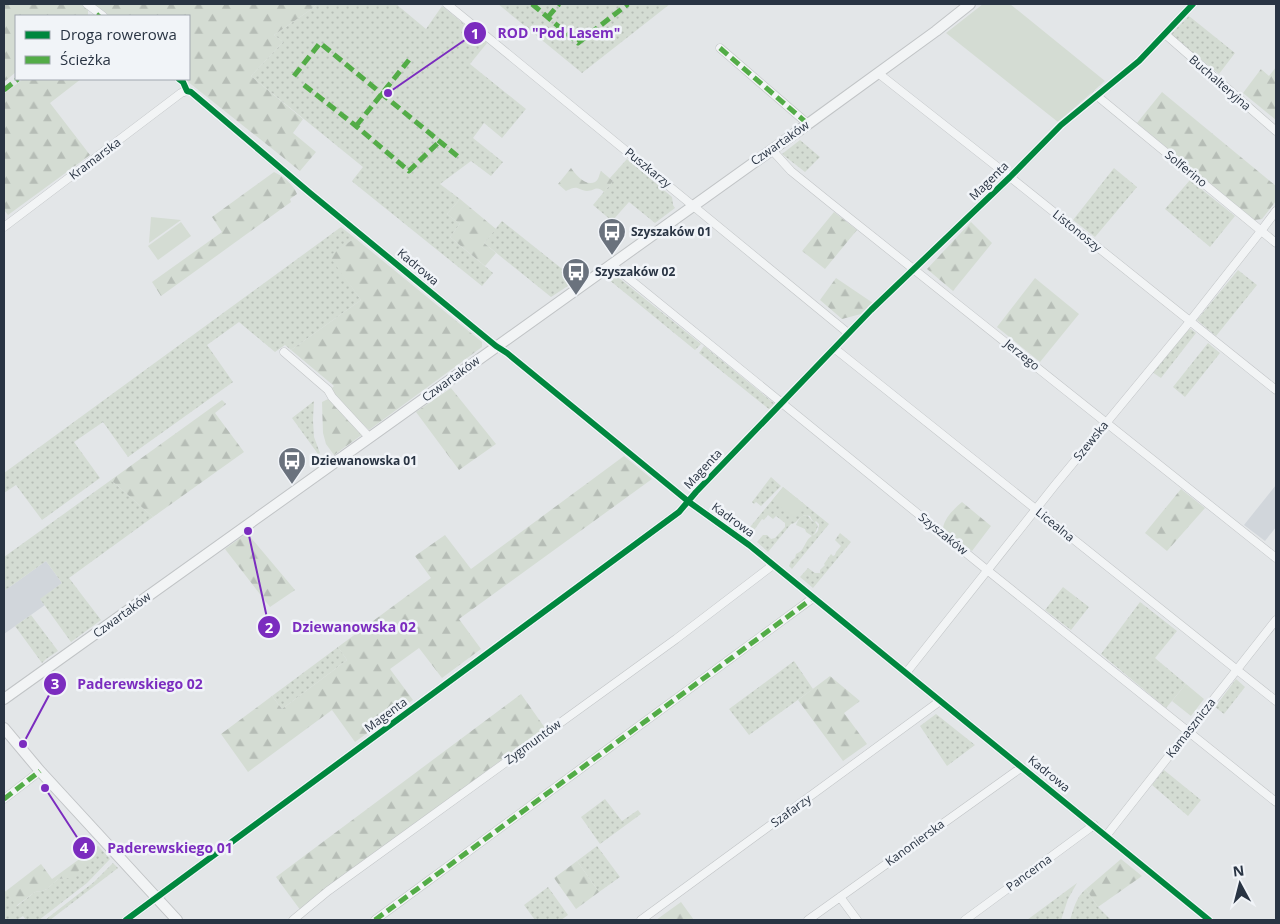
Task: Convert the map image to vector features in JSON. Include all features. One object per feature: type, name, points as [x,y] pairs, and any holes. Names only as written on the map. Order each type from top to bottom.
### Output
[{"type":"street","points":[[87,4],[101,15]]},
{"type":"street","name":"Puszkarzy","points":[[448,4],[848,333]]},
{"type":"street","name":"Czwartaków","points":[[4,699],[808,124],[970,4]]},
{"type":"street","name":"Magenta","points":[[126,920],[679,512],[883,298],[1010,177],[1060,125],[1139,61],[1193,4]]},
{"type":"street","name":"Buchalteryjna","points":[[1165,34],[1276,131]]},
{"type":"street","points":[[720,48],[808,124]]},
{"type":"street","name":"Listonoszy","points":[[878,73],[1276,390]]},
{"type":"street","name":"Kadrowa","points":[[180,80],[187,91],[205,103],[310,193],[496,346],[689,502],[749,545],[1209,920]]},
{"type":"street","name":"Kramarska","points":[[4,227],[181,93],[187,91]]},
{"type":"street","name":"Solferino","points":[[1096,95],[1276,244]]},
{"type":"street","name":"Jerzego","points":[[771,149],[791,171],[1276,558]]},
{"type":"street","name":"Szewska","points":[[906,673],[1276,211]]},
{"type":"street","name":"Szyszaków","points":[[611,264],[1276,802]]},
{"type":"street","name":"Licealna","points":[[834,348],[1276,701]]},
{"type":"street","points":[[284,352],[328,390],[332,397],[370,437]]},
{"type":"street","name":"Zygmuntów","points":[[293,920],[328,891],[676,638],[773,565]]},
{"type":"street","points":[[374,920],[813,598]]},
{"type":"street","name":"Kamasznicza","points":[[1106,836],[1276,620]]},
{"type":"street","name":"Szafarzy","points":[[641,920],[940,700]]},
{"type":"street","points":[[4,728],[40,771],[177,920]]},
{"type":"street","name":"Kanonierska","points":[[808,920],[1022,766]]},
{"type":"street","points":[[4,798],[40,771]]},
{"type":"street","name":"Pancerna","points":[[965,920],[1094,825]]},
{"type":"street","points":[[840,897],[857,920]]},
{"type":"shaded area","points":[[1276,485],[1276,527],[1265,541],[1244,525]]},
{"type":"shaded area","points":[[46,561],[62,583],[41,599],[45,605],[4,634],[4,591]]},
{"type":"green space","points":[[4,4],[83,4],[88,8],[88,15],[15,15],[15,73],[4,82]]},
{"type":"green space","points":[[90,4],[317,4],[274,35],[283,42],[251,76],[303,119],[293,133],[316,152],[300,171],[187,81],[185,83],[181,80],[190,80],[190,15],[104,15]]},
{"type":"green space","points":[[317,4],[396,4],[426,29],[442,6],[487,43],[470,64],[526,109],[502,138],[484,123],[473,138],[503,162],[491,176],[471,161],[440,184],[460,199],[447,214],[460,224],[450,237],[493,273],[482,286],[354,183],[352,181],[363,167],[251,76],[283,42],[274,35]]},
{"type":"green space","points":[[498,4],[670,4],[582,73]]},
{"type":"green space","points":[[983,4],[1010,4],[1105,81],[1058,122],[946,33]]},
{"type":"green space","points":[[1189,16],[1235,53],[1219,74],[1172,36],[1172,33]]},
{"type":"green space","points":[[1276,67],[1276,120],[1243,93],[1261,69],[1269,76]]},
{"type":"green space","points":[[22,80],[80,80],[50,103],[90,155],[8,215],[4,210],[4,94]]},
{"type":"green space","points":[[1162,92],[1276,186],[1276,201],[1262,219],[1254,220],[1137,123]]},
{"type":"green space","points":[[800,140],[820,157],[805,172],[782,154]]},
{"type":"green space","points":[[627,159],[672,197],[675,208],[655,223],[629,202],[612,221],[593,205],[613,181],[610,178]]},
{"type":"green space","points":[[571,168],[581,179],[588,183],[596,181],[601,171],[613,181],[604,192],[599,189],[587,191],[576,188],[566,191],[558,184]]},
{"type":"green space","points":[[1114,168],[1137,187],[1095,237],[1073,220]]},
{"type":"green space","points":[[274,172],[288,181],[296,191],[297,194],[290,199],[291,202],[161,296],[152,282],[222,232],[212,217]]},
{"type":"green space","points":[[1190,180],[1235,216],[1210,247],[1165,209]]},
{"type":"green space","points":[[460,199],[496,229],[484,243],[496,253],[485,266],[450,237],[460,224],[447,214]]},
{"type":"green space","points":[[834,212],[857,230],[825,269],[802,251]]},
{"type":"green space","points":[[151,217],[181,220],[149,243]]},
{"type":"green space","points":[[502,221],[571,276],[574,282],[551,297],[484,243]]},
{"type":"green space","points":[[181,222],[191,236],[158,260],[148,246]]},
{"type":"green space","points":[[971,222],[992,243],[953,291],[927,269]]},
{"type":"green space","points":[[341,227],[355,238],[330,256],[361,300],[291,350],[285,345],[275,352],[239,322],[207,345],[233,382],[128,457],[103,422],[74,442],[100,478],[42,520],[16,485],[4,493],[4,473]]},
{"type":"green space","points":[[355,238],[482,342],[482,347],[369,430],[333,396],[330,390],[334,386],[291,350],[361,300],[329,256]]},
{"type":"green space","points":[[1238,270],[1257,285],[1216,336],[1197,320]]},
{"type":"green space","points":[[614,274],[701,344],[695,350],[608,279]]},
{"type":"green space","points":[[836,278],[873,303],[861,314],[842,319],[820,300]]},
{"type":"green space","points":[[1035,278],[1079,314],[1040,362],[997,327]]},
{"type":"green space","points":[[1191,329],[1196,333],[1161,378],[1152,372],[1187,330]]},
{"type":"green space","points":[[1208,343],[1220,353],[1185,397],[1173,387]]},
{"type":"green space","points":[[704,346],[775,404],[770,410],[699,353]]},
{"type":"green space","points":[[451,388],[496,444],[459,470],[416,412]]},
{"type":"green space","points":[[328,399],[363,434],[334,455],[326,444],[323,433],[322,402]]},
{"type":"green space","points":[[222,400],[226,404],[215,413],[244,452],[153,517],[111,480]]},
{"type":"green space","points":[[314,401],[314,437],[320,453],[318,454],[292,418]]},
{"type":"green space","points":[[624,456],[652,479],[459,619],[481,649],[442,678],[419,648],[390,669],[413,700],[355,742],[332,710],[248,772],[221,734],[272,696],[282,709],[347,660],[338,647],[431,578],[415,556],[445,535],[471,569]]},
{"type":"green space","points":[[771,477],[781,486],[761,506],[756,502],[754,504],[752,502]]},
{"type":"green space","points":[[111,480],[153,517],[69,578],[101,620],[71,642],[40,599],[62,583],[46,561],[4,591],[4,557]]},
{"type":"green space","points":[[783,487],[829,524],[792,569],[789,566],[791,561],[812,536],[805,529],[796,525],[799,520],[791,524],[768,552],[757,542],[763,535],[767,535],[771,539],[775,538],[785,527],[785,523],[776,516],[773,519],[768,515],[764,520],[762,519],[750,536],[746,532]],"holes":[[[816,521],[819,524],[819,528],[817,533],[812,536],[818,526]]]},
{"type":"green space","points":[[783,487],[805,505],[795,518],[772,501]]},
{"type":"green space","points":[[1181,489],[1205,508],[1167,551],[1145,533]]},
{"type":"green space","points":[[962,502],[991,526],[972,551],[943,528],[953,510]]},
{"type":"green space","points":[[247,533],[295,590],[270,607],[225,549]]},
{"type":"green space","points":[[840,533],[851,542],[813,588],[800,577],[808,568],[815,573],[820,573],[820,570],[831,554],[835,555],[841,546],[835,540]]},
{"type":"green space","points":[[1063,587],[1089,607],[1071,630],[1045,610]]},
{"type":"green space","points":[[1140,602],[1177,631],[1155,658],[1186,684],[1166,708],[1101,654]]},
{"type":"green space","points":[[31,615],[58,651],[42,663],[15,626]]},
{"type":"green space","points":[[338,647],[347,660],[282,709],[272,696]]},
{"type":"green space","points":[[794,661],[813,689],[749,735],[729,709]]},
{"type":"green space","points":[[830,676],[860,701],[844,713],[867,744],[843,761],[798,700]]},
{"type":"green space","points":[[1236,679],[1245,687],[1224,714],[1215,707]]},
{"type":"green space","points":[[1186,684],[1204,699],[1191,716],[1172,701]]},
{"type":"green space","points":[[521,694],[545,728],[312,899],[301,911],[276,877]]},
{"type":"green space","points":[[936,714],[975,745],[947,766],[920,726]]},
{"type":"green space","points":[[1164,770],[1201,800],[1188,816],[1152,785]]},
{"type":"green space","points":[[605,799],[622,821],[638,810],[641,814],[600,844],[581,817]]},
{"type":"green space","points":[[98,846],[100,848],[76,874],[69,878],[58,879],[47,889],[35,892],[16,906],[6,891],[41,864],[52,879]]},
{"type":"green space","points":[[597,846],[620,877],[599,892],[577,861]]},
{"type":"green space","points":[[100,848],[110,859],[87,883],[39,920],[26,920],[23,916],[17,920],[4,920],[4,892],[6,891],[17,906],[35,892],[47,889],[58,879],[66,878]]},
{"type":"green space","points":[[1121,859],[1142,876],[1098,907],[1086,889]]},
{"type":"green space","points":[[577,861],[599,892],[576,909],[554,878]]},
{"type":"green space","points":[[113,863],[118,868],[50,920],[45,920],[94,882]]},
{"type":"green space","points":[[1077,883],[1068,899],[1061,920],[1027,920]]},
{"type":"green space","points":[[548,887],[568,915],[561,920],[535,920],[524,905]]},
{"type":"green space","points":[[1086,889],[1098,907],[1111,920],[1070,920],[1078,899]]},
{"type":"green space","points":[[681,902],[694,920],[656,920]]},
{"type":"marked path","points":[[532,4],[578,43],[628,4]]},
{"type":"marked path","points":[[548,17],[559,4]]},
{"type":"marked path","points":[[294,76],[320,43],[461,159]]},
{"type":"marked path","points":[[720,48],[808,124]]},
{"type":"marked path","points":[[356,126],[409,60]]},
{"type":"marked path","points":[[4,90],[17,80]]},
{"type":"marked path","points":[[304,85],[409,171],[440,141]]},
{"type":"marked path","points":[[375,920],[813,598]]},
{"type":"marked path","points":[[4,799],[40,771]]},
{"type":"cycle path","points":[[126,920],[679,512],[871,310],[1010,177],[1061,125],[1139,61],[1193,4]]},
{"type":"cycle path","points":[[180,80],[187,91],[191,92],[496,346],[689,502],[749,545],[1209,920]]},
{"type":"place","name":"ROD \"Pod Lasem\"","points":[[388,93]]},
{"type":"place","name":"Szyszaków 01","points":[[612,256]]},
{"type":"place","name":"Szyszaków 02","points":[[576,296]]},
{"type":"place","name":"Dziewanowska 01","points":[[292,485]]},
{"type":"place","name":"Dziewanowska 02","points":[[248,531]]},
{"type":"place","name":"Paderewskiego 02","points":[[23,744]]},
{"type":"place","name":"Paderewskiego 01","points":[[45,788]]}]
